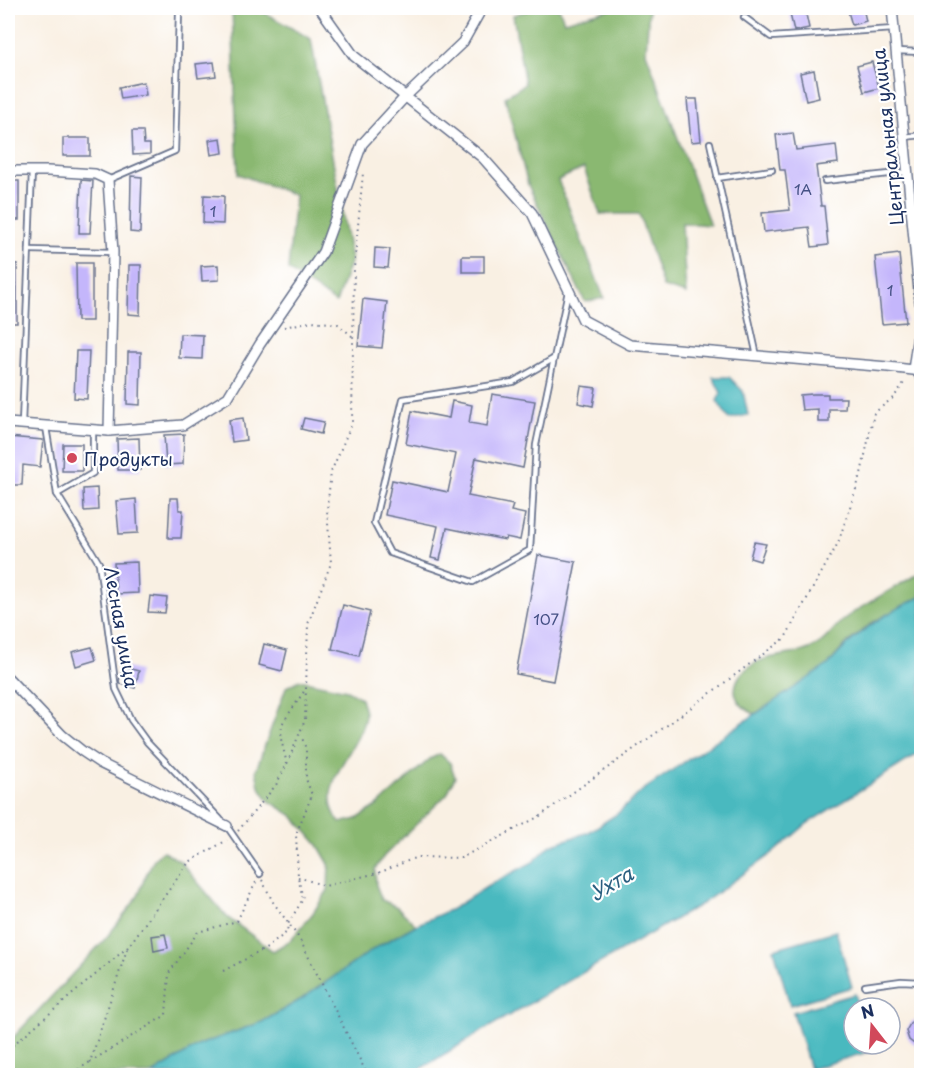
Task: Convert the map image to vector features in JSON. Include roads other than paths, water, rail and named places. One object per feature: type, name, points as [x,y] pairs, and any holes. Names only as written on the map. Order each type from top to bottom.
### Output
[{"type":"street","points":[[321,8],[354,56],[483,158],[532,213],[583,320],[630,345],[913,370]]},
{"type":"street","points":[[8,423],[93,430],[183,425],[228,397],[260,344],[323,252],[362,144],[405,97],[463,42],[482,8]]},
{"type":"street","name":"Центральная улица","points":[[892,8],[908,172],[916,212],[921,313],[913,370]]},
{"type":"street","points":[[8,171],[96,174],[108,180],[113,252],[109,430]]},
{"type":"street","points":[[8,678],[62,735],[82,751],[100,763],[227,826]]},
{"type":"lane","points":[[108,180],[175,151],[179,13],[183,8]]},
{"type":"lane","points":[[744,17],[771,37],[894,29]]},
{"type":"lane","points":[[896,51],[921,52]]},
{"type":"lane","points":[[904,137],[921,135]]},
{"type":"lane","points":[[710,143],[757,356]]},
{"type":"lane","points":[[717,178],[772,170]]},
{"type":"lane","points":[[22,424],[32,171]]},
{"type":"lane","points":[[825,180],[908,172]]},
{"type":"lane","points":[[29,250],[113,252]]},
{"type":"lane","points":[[553,359],[513,382],[403,399],[374,523],[390,553],[473,582],[530,550],[536,445],[568,288]]},
{"type":"lane","points":[[913,370],[921,381]]},
{"type":"lane","name":"Лесная улица","points":[[46,427],[57,494],[99,563],[116,689],[131,720],[147,741],[227,826],[260,874]]},
{"type":"lane","points":[[57,494],[93,473],[93,430]]},
{"type":"lane","points":[[865,986],[901,981],[921,982]]},
{"type":"water","points":[[713,377],[729,377],[743,391],[748,415],[729,419],[717,401],[721,393]]},
{"type":"water","name":"Ухта","points":[[921,597],[921,752],[808,823],[774,852],[703,903],[489,1027],[412,1075],[151,1075],[199,1045],[262,1022],[300,1000],[377,947],[416,925],[452,909],[493,883],[533,862],[551,845],[589,832],[617,814],[643,790],[828,665],[870,625]]},
{"type":"water","points":[[836,931],[852,987],[790,1005],[774,949]]},
{"type":"water","points":[[842,998],[842,1056],[854,1056],[810,1069],[793,1012]]},
{"type":"place","name":"Продукты","points":[[72,458]]}]
